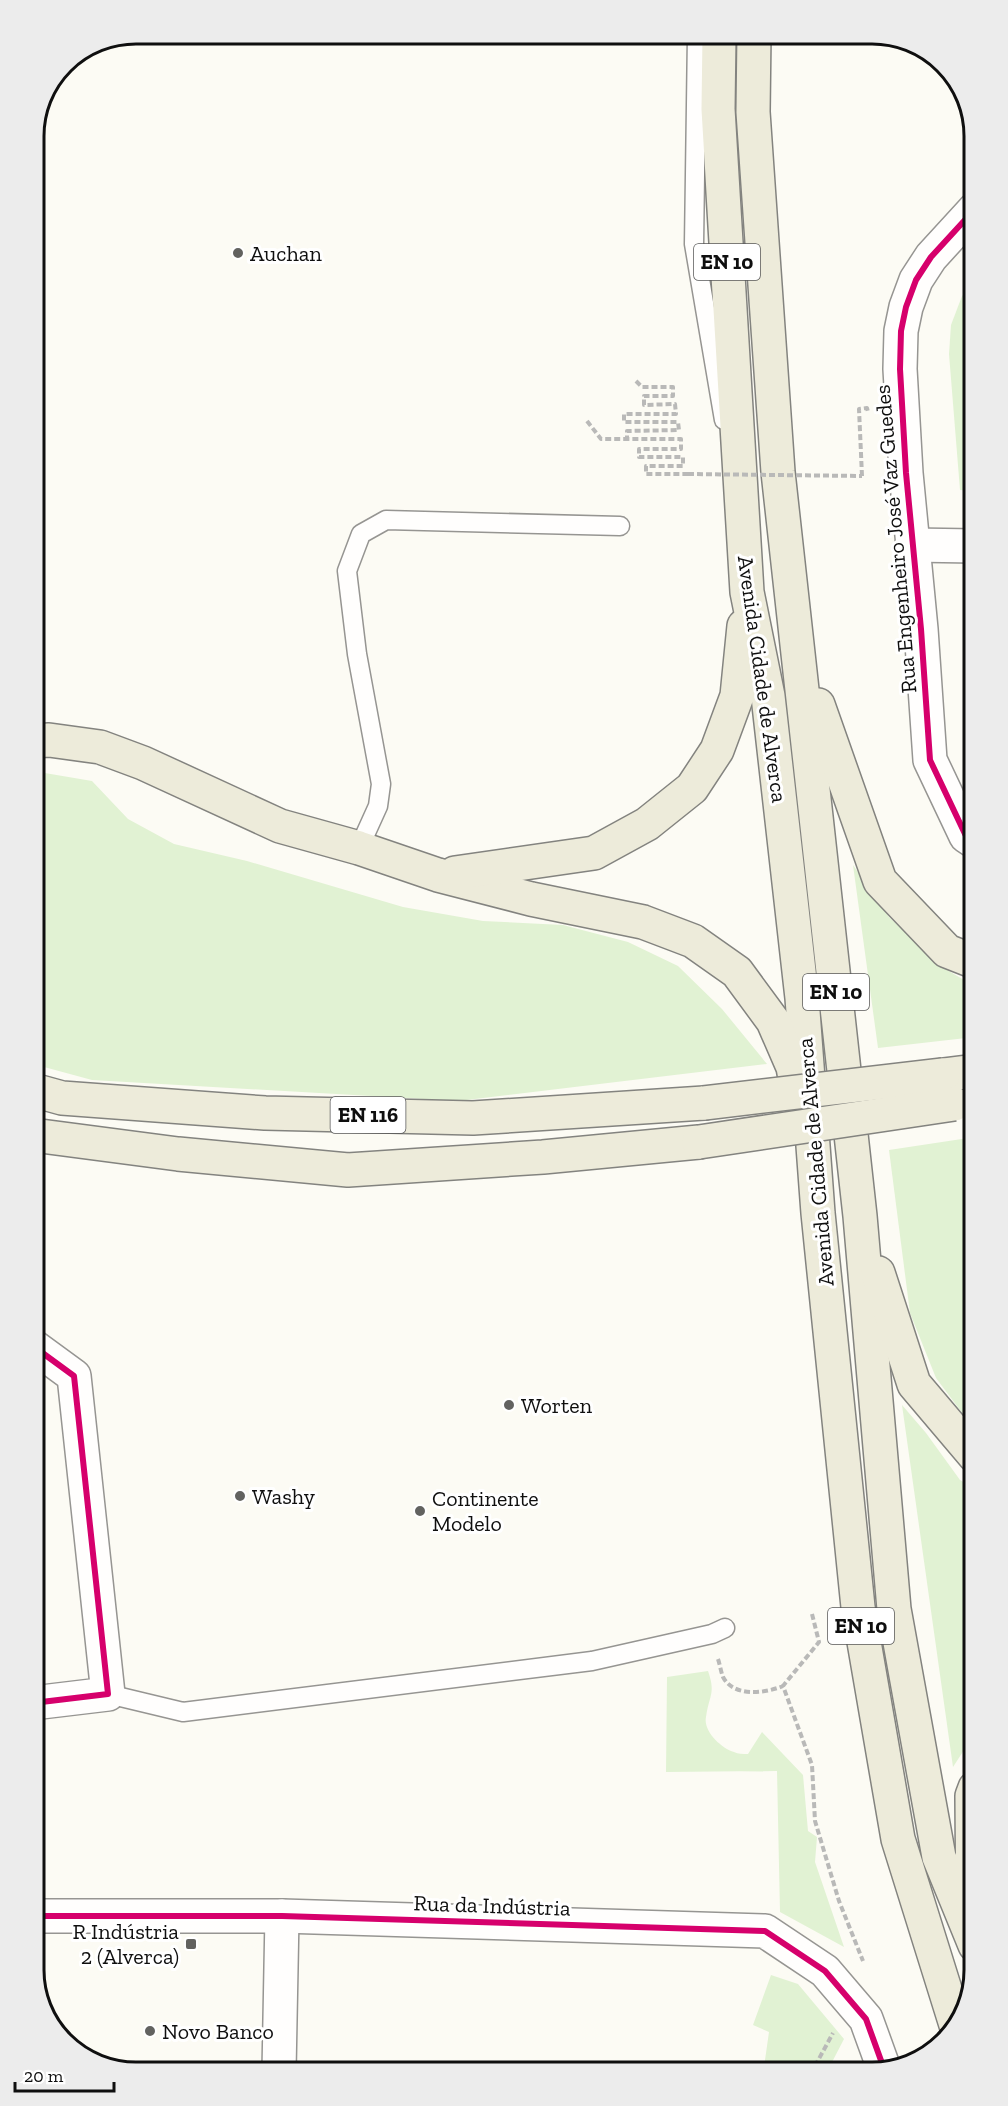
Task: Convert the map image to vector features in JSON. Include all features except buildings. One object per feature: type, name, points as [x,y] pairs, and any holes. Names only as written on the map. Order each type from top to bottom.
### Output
[{"type":"main road","name":"Avenida Cidade de Alverca","points":[[718,44],[718,109],[747,592],[768,696],[802,998],[818,1213],[858,1607],[898,1839],[953,2015]]},
{"type":"main road","name":"Avenida Cidade de Alverca","points":[[754,44],[753,112],[778,472],[860,1215],[894,1609],[939,1857],[964,1918]]},
{"type":"main road","points":[[438,875],[594,853],[647,824],[692,788],[717,750],[737,696],[747,592]]},
{"type":"main road","points":[[799,650],[880,881],[947,951],[964,958]]},
{"type":"main road","points":[[44,740],[100,747],[143,763],[280,826],[359,848],[438,875],[531,899],[643,922],[693,941],[737,972],[773,1021],[793,1067],[818,1213]]},
{"type":"main road","name":"EN 116","points":[[44,1093],[62,1098],[265,1113],[473,1118],[962,1088]]},
{"type":"main road","name":"EN 116","points":[[44,1137],[178,1154],[348,1170],[543,1157],[699,1142],[962,1088]]},
{"type":"main road","points":[[860,1215],[914,1384],[964,1443]]},
{"type":"street","name":"Rua Engenheiro José Vaz Guedes","points":[[964,221],[931,256],[916,280],[906,307],[901,331],[900,369],[930,760],[964,832]]},
{"type":"street","points":[[912,546],[964,546]]},
{"type":"street","points":[[44,1354],[74,1376],[108,1694],[44,1702]]},
{"type":"street","name":"Rua da Indústria","points":[[44,1916],[282,1916],[765,1931],[825,1971],[866,2019],[881,2061]]},
{"type":"street","points":[[279,2062],[282,1916]]},
{"type":"lane","points":[[696,44],[694,244],[719,397],[740,489]]},
{"type":"lane","points":[[359,848],[378,806],[381,784],[357,654],[347,571],[361,534],[386,520],[620,526]]},
{"type":"lane","points":[[108,1694],[183,1712],[592,1661],[712,1634],[725,1628]]},
{"type":"path","points":[[627,439],[627,430],[679,430],[678,422],[624,422],[624,414],[676,414],[675,404],[644,405],[644,396],[673,396],[673,387],[642,387],[636,381]]},
{"type":"path","points":[[587,421],[601,439],[681,439],[681,449],[639,449],[639,457],[683,457],[683,465],[646,466],[646,474],[862,476]]},
{"type":"path","points":[[725,1628],[718,1657],[724,1679],[738,1691],[768,1692],[783,1686],[819,1642],[812,1614]]},
{"type":"path","points":[[783,1686],[812,1765],[815,1821],[839,1901],[864,1962]]},
{"type":"green space","points":[[964,294],[964,490],[960,490],[949,354],[951,325]]},
{"type":"green space","points":[[44,773],[92,781],[128,819],[174,844],[247,861],[403,907],[483,921],[563,925],[628,942],[678,966],[722,1009],[767,1064],[458,1101],[92,1080],[44,1067]]},
{"type":"green space","points":[[853,865],[889,917],[942,967],[964,980],[964,1038],[878,1048]]},
{"type":"green space","points":[[964,1139],[964,1415],[936,1378],[910,1313],[889,1150]]},
{"type":"green space","points":[[902,1405],[964,1482],[964,1750],[953,1767]]},
{"type":"green space","points":[[708,1671],[712,1690],[706,1722],[714,1738],[729,1750],[748,1754],[762,1732],[803,1775],[808,1831],[817,1837],[815,1862],[844,1947],[780,1912],[777,1771],[666,1772],[667,1677]]},
{"type":"green space","points":[[771,1975],[798,1984],[844,2039],[832,2062],[765,2062],[769,2032],[753,2025]]},
{"type":"cycle path","points":[[964,221],[931,257],[916,280],[906,307],[901,331],[900,369],[906,473],[921,629],[930,760],[964,832]]},
{"type":"cycle path","points":[[44,1354],[74,1376],[108,1694],[44,1702]]},
{"type":"cycle path","points":[[44,1916],[282,1916],[765,1931],[825,1971],[866,2019],[881,2061]]},
{"type":"place","name":"Auchan","points":[[238,253]]},
{"type":"place","name":"Worten","points":[[509,1405]]},
{"type":"place","name":"Washy","points":[[240,1496]]},
{"type":"place","name":"Continente Modelo","points":[[420,1511]]},
{"type":"place","name":"R Indústria 2 (Alverca)","points":[[191,1944]]},
{"type":"place","name":"Novo Banco","points":[[150,2031]]}]
